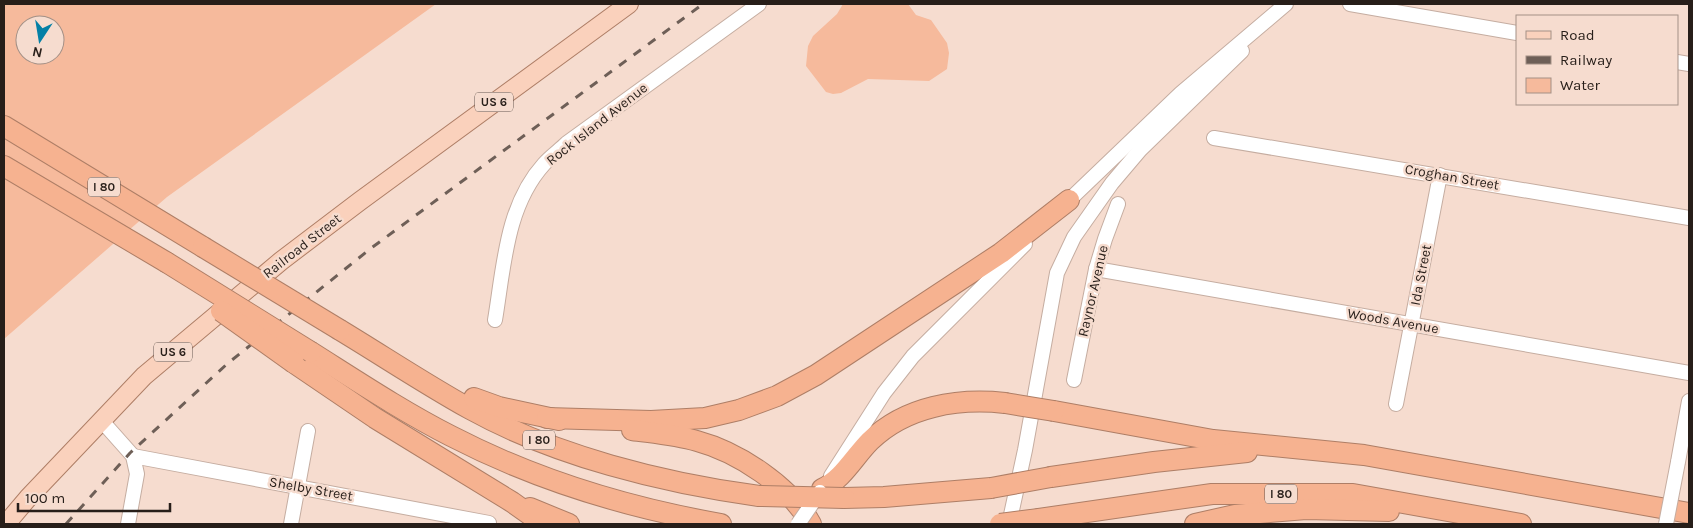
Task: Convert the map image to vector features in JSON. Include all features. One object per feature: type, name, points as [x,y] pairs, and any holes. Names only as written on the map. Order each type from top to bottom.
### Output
[{"type":"highway","name":"I 80","points":[[4,126],[470,409],[534,439],[585,457],[647,475],[710,489],[759,496],[884,497],[991,488],[1154,462],[1281,448],[1364,456],[1689,513]]},
{"type":"highway","name":"I 80","points":[[4,166],[166,262],[385,399],[452,437],[578,490],[721,524]]},
{"type":"highway","points":[[547,418],[650,421],[705,418],[739,410],[777,396],[816,375],[1001,253],[1069,200]]},
{"type":"highway","points":[[166,262],[194,291],[294,363],[375,418],[512,502],[543,524]]},
{"type":"highway","points":[[399,366],[499,408],[547,418],[697,441],[732,454],[770,479],[804,511],[812,524]]},
{"type":"highway","points":[[822,489],[834,484],[870,441],[887,428],[926,409],[949,403],[972,401],[1006,403],[1213,440],[1281,448]]},
{"type":"highway","name":"I 80","points":[[1000,524],[1212,494],[1353,494],[1522,524]]},
{"type":"highway","points":[[512,502],[540,510],[570,524]]},
{"type":"highway","points":[[1194,524],[1235,515],[1306,509],[1376,509],[1511,524]]},
{"type":"main road","name":"Railroad Street","points":[[6,524],[100,420],[144,376],[281,262],[360,201],[629,4]]},
{"type":"street","name":"Rock Island Avenue","points":[[495,320],[509,231],[521,197],[544,164],[567,143],[759,4]]},
{"type":"street","points":[[798,524],[884,393],[913,356],[1069,200],[1181,93],[1287,4]]},
{"type":"street","points":[[1010,519],[1057,273],[1074,238],[1112,183],[1140,150],[1216,78],[1287,4]]},
{"type":"street","points":[[1350,4],[1403,8],[1516,33]]},
{"type":"street","name":"Croghan Street","points":[[1214,138],[1689,218]]},
{"type":"street","name":"Ida Street","points":[[1396,404],[1440,175]]},
{"type":"street","name":"Raynor Avenue","points":[[1074,380],[1096,269],[1118,204]]},
{"type":"street","name":"Woods Avenue","points":[[1096,269],[1689,373]]},
{"type":"street","points":[[1666,524],[1689,401]]},
{"type":"street","points":[[100,420],[133,456],[137,474],[128,524]]},
{"type":"street","points":[[290,524],[308,431]]},
{"type":"street","name":"Shelby Street","points":[[133,456],[457,520],[489,523]]},
{"type":"water","points":[[4,4],[436,4],[167,197],[4,339]]},
{"type":"water","points":[[843,4],[908,4],[916,15],[931,20],[947,43],[949,53],[947,69],[929,81],[868,79],[841,93],[833,94],[826,92],[806,66],[808,46],[813,36],[837,14]]},
{"type":"railway","points":[[66,524],[130,453],[227,364],[370,249],[703,4]]}]
